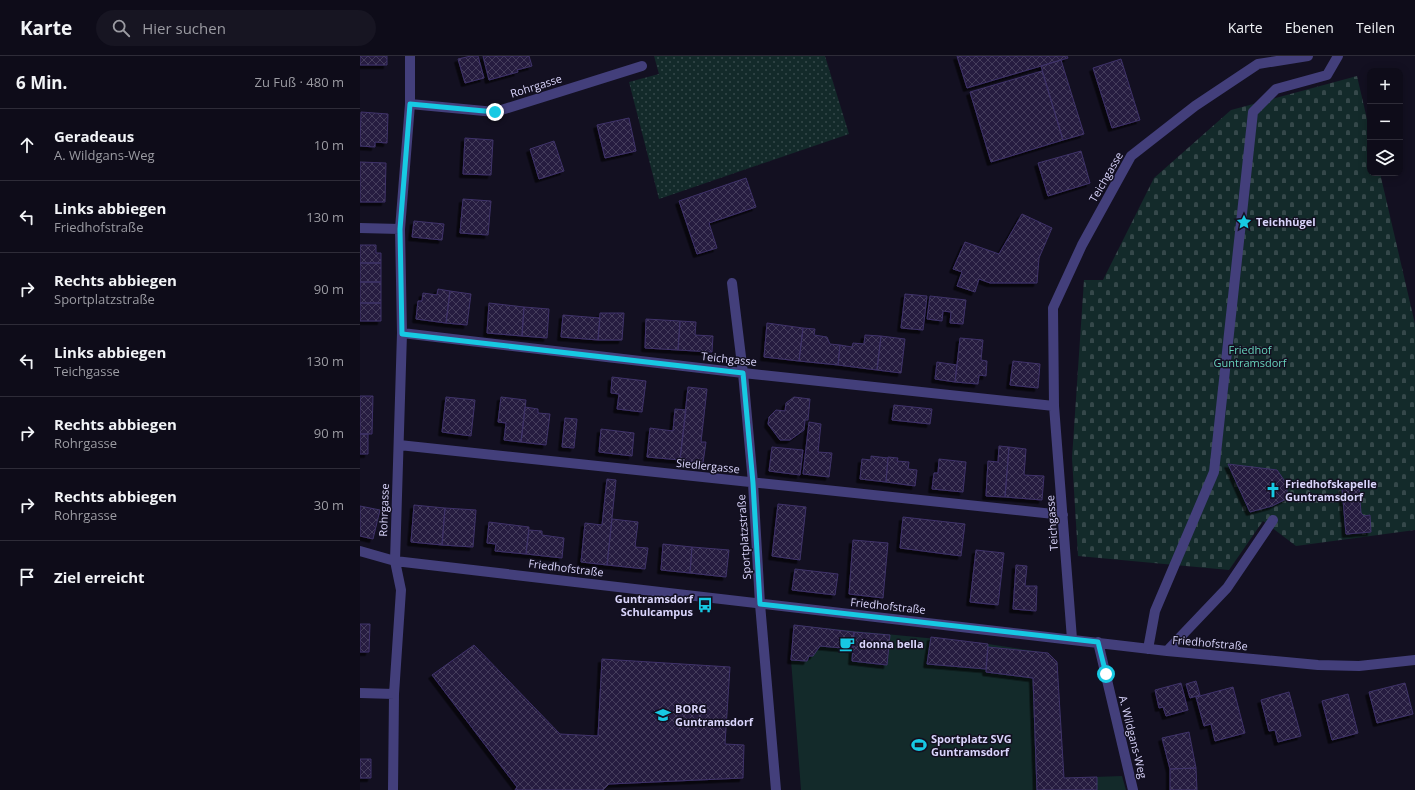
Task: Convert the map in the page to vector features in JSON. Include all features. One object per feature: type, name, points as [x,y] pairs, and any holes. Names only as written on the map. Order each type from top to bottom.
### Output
[{"type":"street","name":"Rohrgasse","points":[[393,790],[394,694],[401,590],[394,561],[402,334],[400,229],[410,104],[410,56]]},
{"type":"street","name":"Teichgasse","points":[[1072,639],[1064,515],[1054,406],[1053,308],[1082,244],[1130,156],[1195,106],[1258,64],[1308,56]]},
{"type":"street","points":[[1148,649],[1155,611],[1214,472],[1253,112],[1276,89],[1327,74],[1338,56]]},
{"type":"street","name":"Rohrgasse","points":[[410,104],[495,112],[642,66]]},
{"type":"street","points":[[360,228],[400,229]]},
{"type":"street","name":"Sportplatzstraße","points":[[732,283],[743,373],[753,483],[760,604],[776,790]]},
{"type":"street","name":"Teichgasse","points":[[402,334],[743,373],[1054,406]]},
{"type":"street","name":"Siedlergasse","points":[[399,445],[1064,515]]},
{"type":"street","points":[[1167,651],[1227,588],[1273,520]]},
{"type":"street","name":"Friedhofstraße","points":[[360,551],[394,561],[706,596],[760,604],[1167,651],[1318,665],[1359,666],[1415,660]]},
{"type":"street","name":"A. Wildgans-Weg","points":[[1098,642],[1134,790]]},
{"type":"street","points":[[360,693],[394,694]]},
{"type":"green space","points":[[654,56],[825,56],[849,134],[659,199],[629,82],[659,74]]},
{"type":"green space","name":"Friedhof Guntramsdorf","points":[[1357,76],[1367,119],[1367,176],[1381,176],[1415,324],[1415,530],[1296,546],[1263,521],[1229,570],[1078,556],[1072,458],[1084,280],[1103,280],[1154,178],[1231,110]]},
{"type":"green space","points":[[794,625],[988,644],[1048,653],[1057,662],[1064,778],[1122,776],[1126,790],[801,790],[791,660]]},
{"type":"building","points":[[360,56],[387,56],[387,65],[360,65]]},
{"type":"building","points":[[478,56],[484,78],[465,83],[458,59]]},
{"type":"building","points":[[483,56],[529,56],[532,66],[517,70],[518,72],[489,80]]},
{"type":"building","points":[[957,56],[1067,56],[1068,58],[967,88]]},
{"type":"building","points":[[1121,59],[1140,120],[1112,128],[1093,68]]},
{"type":"building","points":[[1061,60],[1084,134],[1063,140],[1041,66]]},
{"type":"building","points":[[1042,71],[1063,140],[991,162],[970,92]]},
{"type":"building","points":[[361,112],[388,114],[387,143],[375,142],[375,147],[360,146]]},
{"type":"building","points":[[629,118],[636,151],[605,158],[597,125]]},
{"type":"building","points":[[465,138],[493,140],[491,175],[463,174]]},
{"type":"building","points":[[554,141],[564,171],[539,179],[530,149]]},
{"type":"building","points":[[1081,151],[1090,183],[1048,196],[1038,163]]},
{"type":"building","points":[[360,162],[386,163],[385,202],[360,202]]},
{"type":"building","points":[[746,178],[756,207],[709,223],[717,248],[697,254],[679,201]]},
{"type":"building","points":[[463,199],[491,201],[488,235],[460,233]]},
{"type":"building","points":[[1022,214],[1052,228],[1039,258],[1037,283],[990,283],[979,279],[975,292],[957,286],[962,272],[953,269],[965,242],[999,254]]},
{"type":"building","points":[[414,221],[444,224],[442,240],[412,237]]},
{"type":"building","points":[[360,245],[376,245],[376,253],[381,253],[381,263],[360,263]]},
{"type":"building","points":[[360,263],[381,263],[381,282],[360,282]]},
{"type":"building","points":[[360,282],[381,282],[381,303],[360,303]]},
{"type":"building","points":[[438,289],[450,291],[446,323],[416,319],[418,301],[422,301],[423,293],[437,295]]},
{"type":"building","points":[[450,291],[471,294],[467,325],[446,323]]},
{"type":"building","points":[[905,294],[927,296],[923,330],[901,328]]},
{"type":"building","points":[[930,296],[966,300],[963,324],[950,323],[951,312],[943,311],[942,321],[927,319]]},
{"type":"building","points":[[360,303],[381,303],[381,321],[360,321]]},
{"type":"building","points":[[489,303],[524,307],[522,336],[487,333]]},
{"type":"building","points":[[524,307],[549,309],[547,338],[522,336]]},
{"type":"building","points":[[600,313],[624,313],[622,340],[598,340]]},
{"type":"building","points":[[563,315],[600,318],[598,340],[561,337]]},
{"type":"building","points":[[646,319],[680,321],[678,350],[645,348]]},
{"type":"building","points":[[680,321],[696,322],[695,335],[713,336],[712,352],[678,350]]},
{"type":"building","points":[[767,323],[803,328],[799,361],[764,357]]},
{"type":"building","points":[[803,328],[815,329],[814,335],[827,337],[830,344],[840,345],[838,365],[799,361]]},
{"type":"building","points":[[865,335],[881,336],[877,370],[838,365],[840,345],[852,347],[853,343],[864,344]]},
{"type":"building","points":[[881,336],[905,339],[901,373],[877,370]]},
{"type":"building","points":[[960,338],[983,340],[981,360],[987,361],[986,376],[979,375],[978,384],[955,382]]},
{"type":"building","points":[[1013,361],[1040,364],[1038,388],[1010,385]]},
{"type":"building","points":[[937,362],[957,365],[955,382],[935,379]]},
{"type":"building","points":[[612,377],[646,381],[642,412],[617,409],[619,394],[611,393]]},
{"type":"building","points":[[688,387],[707,389],[701,442],[706,442],[703,463],[680,460]]},
{"type":"building","points":[[360,396],[373,396],[372,434],[360,434]]},
{"type":"building","points":[[446,397],[475,400],[471,436],[442,432]]},
{"type":"building","points":[[501,397],[526,400],[521,442],[504,440],[506,423],[498,422]]},
{"type":"building","points":[[794,397],[810,399],[808,420],[805,420],[804,430],[790,440],[780,440],[768,424],[769,417],[776,410],[785,411],[786,403]]},
{"type":"building","points":[[894,405],[932,409],[930,424],[892,420]]},
{"type":"building","points":[[525,407],[538,409],[538,413],[550,414],[546,445],[521,442]]},
{"type":"building","points":[[675,409],[686,410],[680,460],[647,457],[650,428],[673,431]]},
{"type":"building","points":[[565,418],[577,419],[574,448],[562,447]]},
{"type":"building","points":[[809,422],[821,424],[818,452],[832,453],[829,477],[803,474]]},
{"type":"building","points":[[601,429],[634,433],[632,456],[599,452]]},
{"type":"building","points":[[360,434],[368,434],[368,454],[360,454]]},
{"type":"building","points":[[999,446],[1009,447],[1005,497],[986,496],[988,461],[998,462]]},
{"type":"building","points":[[772,447],[803,450],[800,475],[769,471]]},
{"type":"building","points":[[1009,447],[1026,449],[1024,475],[1044,476],[1042,500],[1005,497]]},
{"type":"building","points":[[871,456],[888,458],[886,482],[860,479],[862,459],[871,460]]},
{"type":"building","points":[[888,457],[898,458],[897,461],[909,462],[908,469],[917,470],[915,486],[886,482]]},
{"type":"building","points":[[939,459],[966,462],[963,492],[932,489],[934,473],[938,473]]},
{"type":"building","points":[[1228,464],[1277,470],[1286,483],[1288,498],[1272,506],[1250,512]]},
{"type":"building","points":[[607,479],[616,480],[607,565],[581,562],[585,523],[602,525]]},
{"type":"building","points":[[1359,487],[1361,513],[1364,516],[1370,515],[1371,532],[1346,534],[1342,488]]},
{"type":"building","points":[[778,504],[806,507],[800,560],[772,556]]},
{"type":"building","points":[[414,505],[445,508],[442,545],[411,542]]},
{"type":"building","points":[[360,506],[380,510],[373,539],[360,536]]},
{"type":"building","points":[[445,508],[476,510],[473,547],[442,545]]},
{"type":"building","points":[[903,517],[965,524],[961,556],[900,548]]},
{"type":"building","points":[[612,519],[638,522],[635,547],[648,548],[645,569],[607,565]]},
{"type":"building","points":[[489,522],[529,527],[526,554],[495,551],[496,544],[487,543]]},
{"type":"building","points":[[529,530],[542,531],[542,535],[564,538],[562,558],[526,554]]},
{"type":"building","points":[[853,540],[888,543],[883,598],[849,594]]},
{"type":"building","points":[[663,544],[692,547],[690,573],[661,570]]},
{"type":"building","points":[[692,547],[729,550],[726,577],[690,573]]},
{"type":"building","points":[[976,550],[1004,553],[998,605],[970,602]]},
{"type":"building","points":[[1016,565],[1027,566],[1025,586],[1037,586],[1036,611],[1013,609]]},
{"type":"building","points":[[795,569],[838,574],[835,595],[792,590]]},
{"type":"building","points":[[360,624],[370,624],[369,652],[360,652]]},
{"type":"building","points":[[794,625],[854,632],[853,649],[820,646],[813,656],[809,656],[807,661],[791,660]]},
{"type":"building","points":[[854,632],[890,635],[887,665],[852,661]]},
{"type":"building","points":[[931,637],[988,644],[986,669],[927,664]]},
{"type":"building","points":[[474,645],[560,734],[598,736],[602,659],[730,667],[725,744],[744,745],[743,778],[609,784],[603,790],[515,790],[517,787],[432,675]]},
{"type":"building","points":[[988,647],[1048,653],[1057,662],[1064,778],[1097,777],[1097,790],[1037,790],[1033,678],[986,672]]},
{"type":"building","points":[[1196,681],[1200,695],[1190,698],[1186,684]]},
{"type":"building","points":[[1181,683],[1188,710],[1166,716],[1163,707],[1159,708],[1155,690]]},
{"type":"building","points":[[1405,683],[1413,714],[1377,723],[1369,692]]},
{"type":"building","points":[[1233,687],[1245,733],[1215,741],[1211,724],[1204,726],[1196,697]]},
{"type":"building","points":[[1289,692],[1301,736],[1278,742],[1275,730],[1269,731],[1261,700]]},
{"type":"building","points":[[1348,694],[1358,733],[1332,740],[1322,701]]},
{"type":"building","points":[[1189,732],[1196,768],[1170,769],[1162,738]]},
{"type":"building","points":[[360,759],[371,759],[371,778],[360,778]]},
{"type":"building","points":[[1196,768],[1197,790],[1170,790],[1170,769]]},
{"type":"place","name":"Teichhügel","points":[[1244,222]]},
{"type":"place","name":"Friedhofskapelle Guntramsdorf","points":[[1273,490]]},
{"type":"place","name":"Guntramsdorf Schulcampus","points":[[705,605]]},
{"type":"place","name":"donna bella","points":[[847,644]]},
{"type":"place","name":"BORG Guntramsdorf","points":[[663,715]]},
{"type":"place","name":"Sportplatz SVG Guntramsdorf","points":[[919,745]]},
{"type":"route","points":[[495,112],[410,104],[400,229],[402,334],[743,373],[753,483],[760,604],[1098,642],[1106,674]]}]
